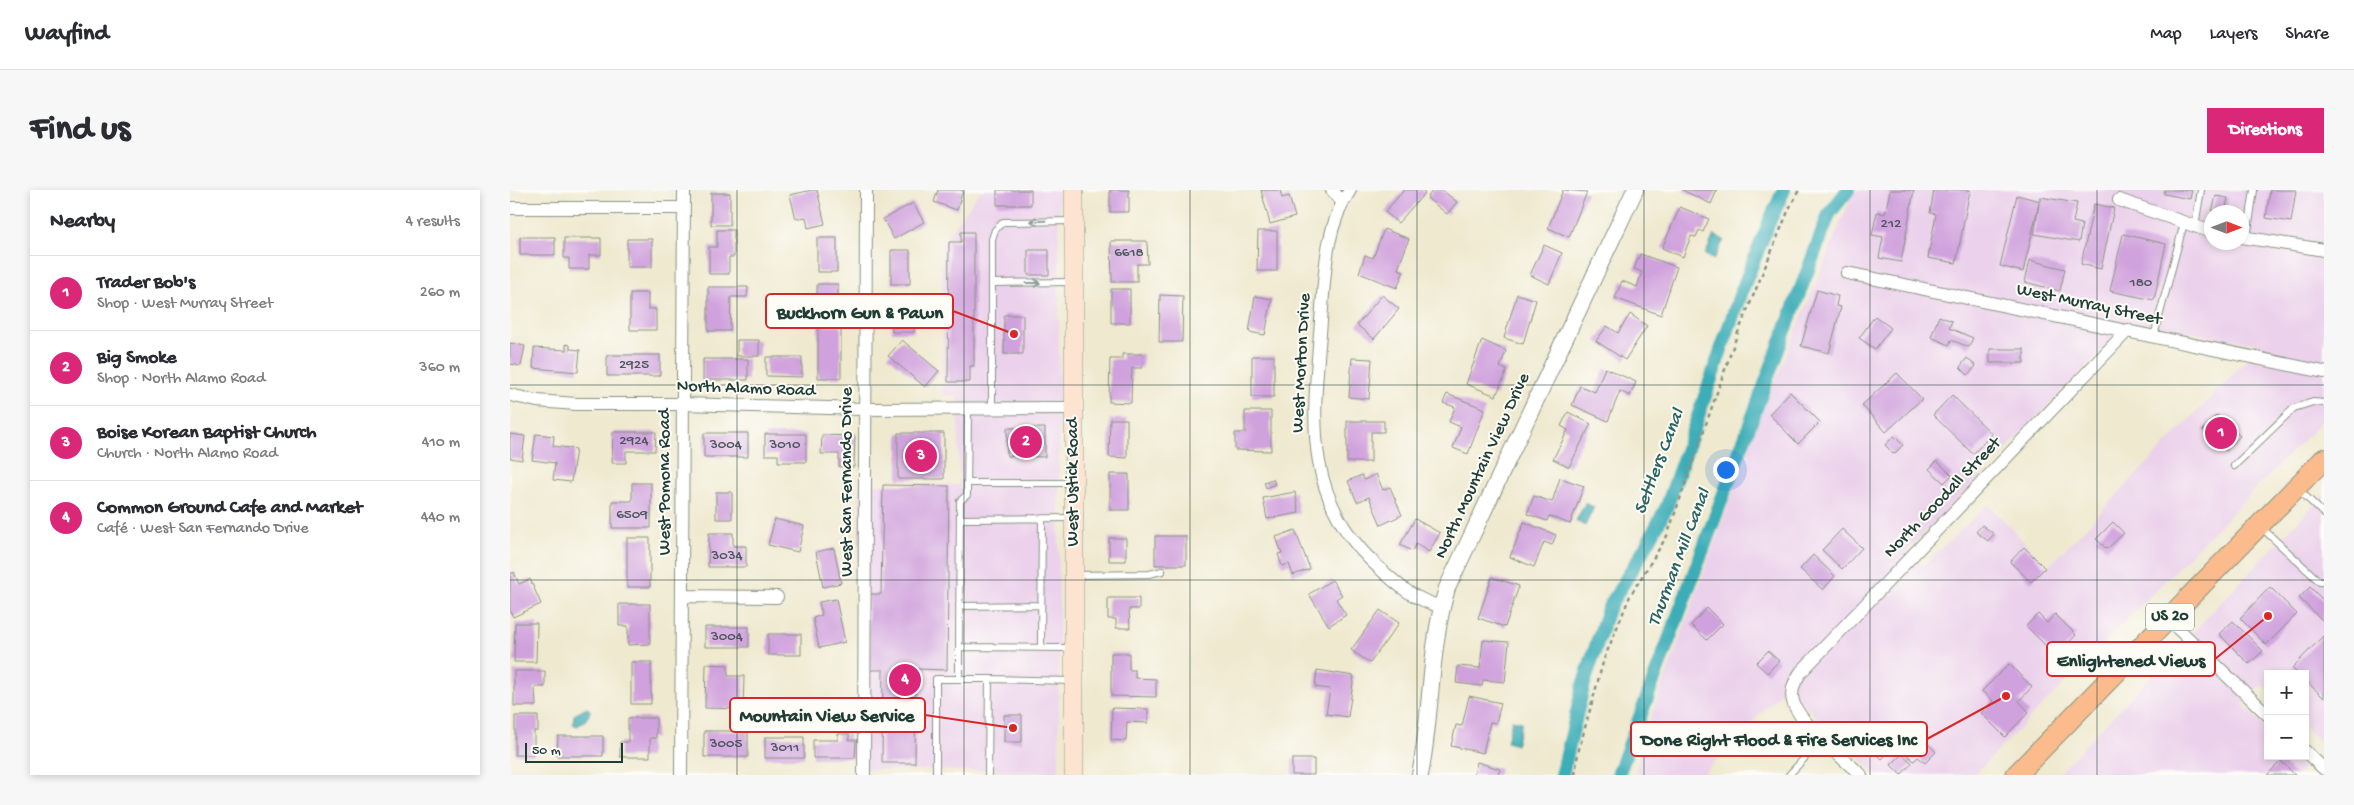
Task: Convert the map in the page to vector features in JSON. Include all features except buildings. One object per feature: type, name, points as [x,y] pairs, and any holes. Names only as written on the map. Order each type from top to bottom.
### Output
[{"type":"main road","name":"West Ustick Road","points":[[1074,190],[1074,775]]},
{"type":"main road","name":"US 20","points":[[2016,775],[2324,459]]},
{"type":"street","name":"West Pomona Road","points":[[681,775],[684,190]]},
{"type":"street","name":"West San Fernando Drive","points":[[864,775],[866,190]]},
{"type":"street","points":[[1332,190],[1342,202]]},
{"type":"street","name":"West Morton Drive","points":[[1350,190],[1342,202],[1327,247],[1314,432],[1322,480],[1340,521],[1364,554],[1404,591],[1418,600],[1442,607]]},
{"type":"street","name":"North Mountain View Drive","points":[[1420,775],[1433,654],[1447,588],[1635,190]]},
{"type":"street","points":[[2119,195],[2204,230]]},
{"type":"street","points":[[510,208],[684,208]]},
{"type":"street","points":[[2249,238],[2324,250]]},
{"type":"street","name":"West Murray Street","points":[[1847,273],[2324,372]]},
{"type":"street","name":"North Goodall Street","points":[[1823,738],[1800,716],[1793,703],[1794,684],[1801,672],[2128,330]]},
{"type":"street","name":"North Alamo Road","points":[[510,395],[537,401],[576,404],[683,404],[864,409],[1073,408]]},
{"type":"street","points":[[682,596],[778,597]]},
{"type":"street","points":[[2168,619],[2267,715]]},
{"type":"street","points":[[1823,738],[1861,775]]},
{"type":"street","points":[[2309,756],[2324,770]]},
{"type":"lane","points":[[2154,336],[2201,190]]},
{"type":"lane","points":[[2249,214],[2254,190]]},
{"type":"lane","points":[[992,408],[992,239],[995,230],[1003,222],[1074,221]]},
{"type":"lane","points":[[992,283],[1074,282]]},
{"type":"lane","points":[[2234,466],[2294,408],[2314,402],[2324,403]]},
{"type":"lane","points":[[959,679],[960,501],[967,495],[968,408]]},
{"type":"lane","points":[[967,483],[1073,483]]},
{"type":"lane","points":[[2297,487],[2324,514]]},
{"type":"lane","points":[[1041,648],[1042,518]]},
{"type":"lane","points":[[960,519],[1073,518]]},
{"type":"lane","points":[[2259,525],[2320,582],[2324,582]]},
{"type":"lane","points":[[1073,575],[1149,574],[1162,571]]},
{"type":"lane","points":[[959,606],[1041,605]]},
{"type":"lane","points":[[959,647],[1073,648]]},
{"type":"lane","points":[[936,775],[936,679],[1073,681]]},
{"type":"lane","points":[[988,775],[989,679]]},
{"type":"lane","points":[[1789,775],[1823,738]]},
{"type":"path","points":[[1575,775],[1578,753],[1604,659],[1630,596],[1667,536],[1737,335],[1789,209],[1799,190]]},
{"type":"shaded area","points":[[981,190],[1059,190],[1059,772],[857,769],[860,484],[959,485],[958,396],[943,395],[942,244]]},
{"type":"shaded area","points":[[1854,190],[2324,190],[2324,419],[1974,775],[1877,775],[1786,687],[1702,775],[1636,775],[1639,750],[1762,413]],"holes":[[[2130,322],[2261,345],[2048,567],[1988,504],[1923,566],[1907,551]]]},
{"type":"shaded area","points":[[2324,494],[2324,746],[2309,731],[2309,670],[2264,670],[2264,686],[2243,704],[2264,727],[2264,760],[2296,760],[2304,768],[2297,775],[2057,775]]},
{"type":"water","points":[[1714,235],[1724,240],[1714,259],[1705,255]]},
{"type":"water","points":[[1585,503],[1594,507],[1585,526],[1576,521]]},
{"type":"water","points":[[587,708],[590,710],[586,720],[577,726],[573,724],[574,715]]},
{"type":"water","points":[[1512,720],[1522,722],[1516,745],[1507,742]]},
{"type":"waterway","name":"Settlers Canal","points":[[1562,775],[1584,683],[1608,609],[1649,541],[1667,506],[1740,295],[1784,190]]},
{"type":"waterway","name":"Thurman Mill Canal","points":[[1618,775],[1829,214],[1848,190]]},
{"type":"place","name":"Buckhorn Gun & Pawn","points":[[1014,334]]},
{"type":"place","name":"Trader Bob's","points":[[2221,433]]},
{"type":"place","name":"Big Smoke","points":[[1026,442]]},
{"type":"place","name":"Boise Korean Baptist Church","points":[[921,456]]},
{"type":"place","name":"Enlightened Views","points":[[2268,616]]},
{"type":"place","name":"Common Ground Cafe and Market","points":[[905,680]]},
{"type":"place","name":"Done Right Flood & Fire Services Inc","points":[[2006,696]]},
{"type":"place","name":"Mountain View Service","points":[[1013,728]]}]
